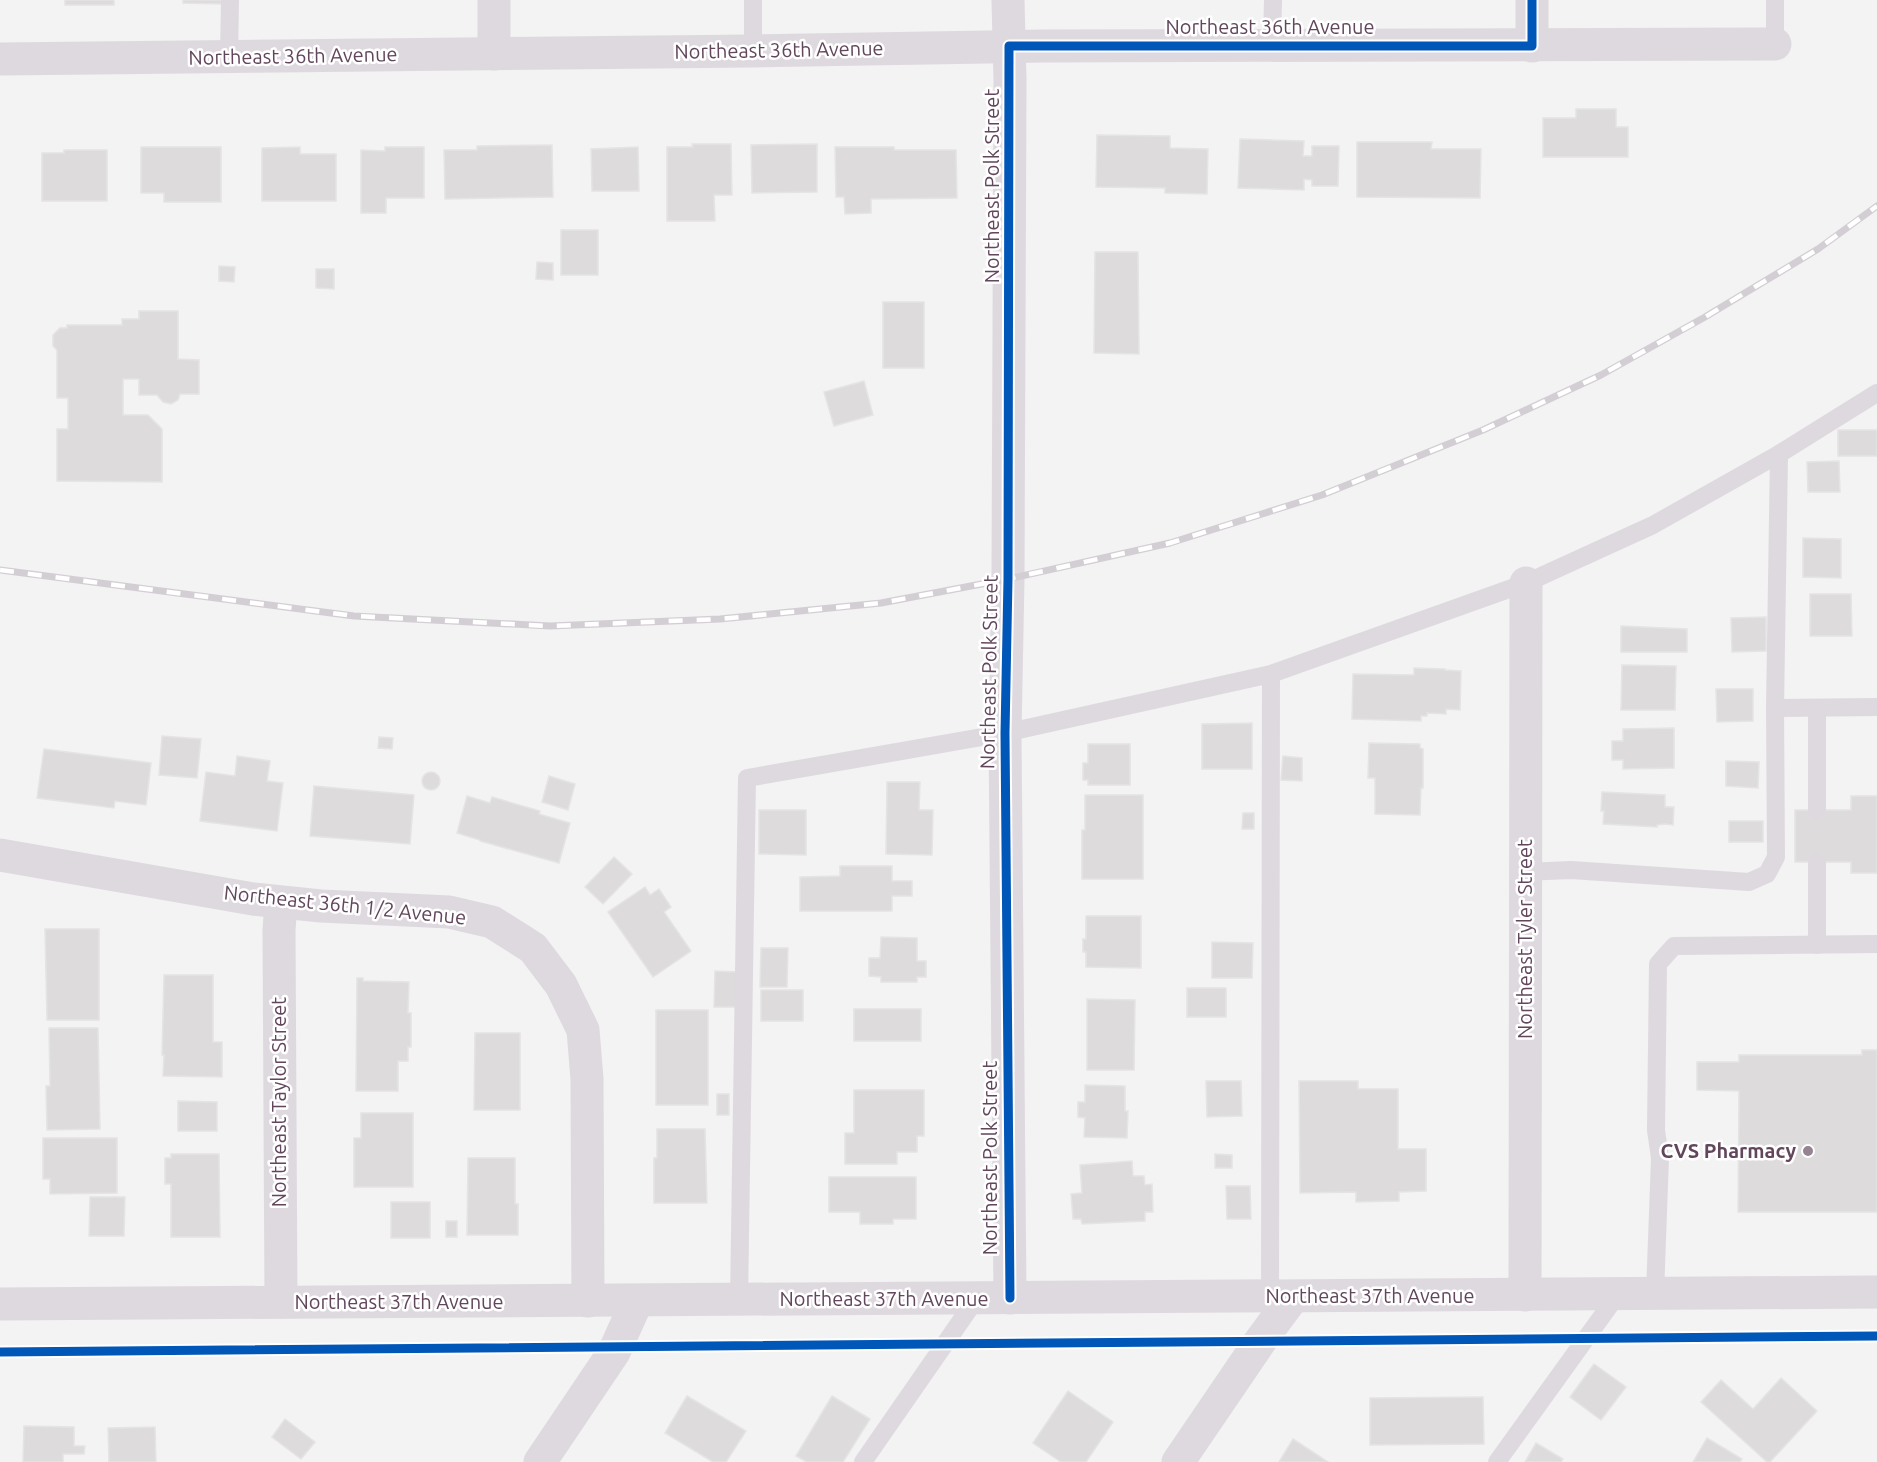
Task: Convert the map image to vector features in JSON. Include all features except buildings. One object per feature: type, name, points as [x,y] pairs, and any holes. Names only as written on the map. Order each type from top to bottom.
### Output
[{"type":"street","points":[[494,0],[494,54]]},
{"type":"street","name":"Northeast Polk Street","points":[[1008,0],[1010,80],[1008,579],[1005,733],[1010,1298]]},
{"type":"street","points":[[1532,0],[1532,46]]},
{"type":"street","name":"Northeast 36th Avenue","points":[[0,59],[1009,46],[1775,44]]},
{"type":"street","name":"Northeast Tyler Street","points":[[1525,1295],[1526,584]]},
{"type":"street","name":"Northeast 36th 1/2 Avenue","points":[[0,855],[281,903],[449,912],[492,922],[533,948],[561,986],[583,1030],[587,1079],[588,1301]]},
{"type":"street","name":"Northeast Taylor Street","points":[[280,1302],[279,930],[281,903]]},
{"type":"street","name":"Northeast 37th Avenue","points":[[0,1304],[1877,1292]]},
{"type":"street","points":[[1178,1462],[1281,1297]]},
{"type":"street","points":[[540,1462],[614,1352],[637,1301]]},
{"type":"lane","points":[[229,57],[230,0]]},
{"type":"lane","points":[[753,0],[753,51]]},
{"type":"lane","points":[[1272,0],[1272,45]]},
{"type":"lane","points":[[1775,0],[1775,44]]},
{"type":"lane","points":[[739,1301],[747,778],[1005,733],[1271,674],[1526,584],[1653,525],[1779,454],[1877,393]]},
{"type":"lane","points":[[1524,872],[1571,870],[1749,882],[1767,874],[1776,857],[1775,708],[1779,454]]},
{"type":"lane","points":[[1271,674],[1281,1297]]},
{"type":"lane","points":[[1775,708],[1877,707]]},
{"type":"lane","points":[[1817,708],[1817,810]]},
{"type":"lane","points":[[1817,862],[1817,945]]},
{"type":"lane","points":[[1656,1294],[1660,1158],[1656,1130],[1658,964],[1674,946],[1877,944]]},
{"type":"lane","points":[[1497,1462],[1618,1294]]},
{"type":"lane","points":[[863,1462],[976,1299]]},
{"type":"railway","points":[[0,570],[354,616],[550,626],[720,619],[881,603],[1008,579],[1170,543],[1322,495],[1483,430],[1601,375],[1705,317],[1818,249],[1877,206]]},
{"type":"cycle path","points":[[1010,1298],[1005,733],[1008,579],[1009,46],[1532,46],[1532,0]]},
{"type":"cycle path","points":[[0,1352],[1877,1336]]},
{"type":"place","name":"CVS Pharmacy","points":[[1808,1151]]}]
